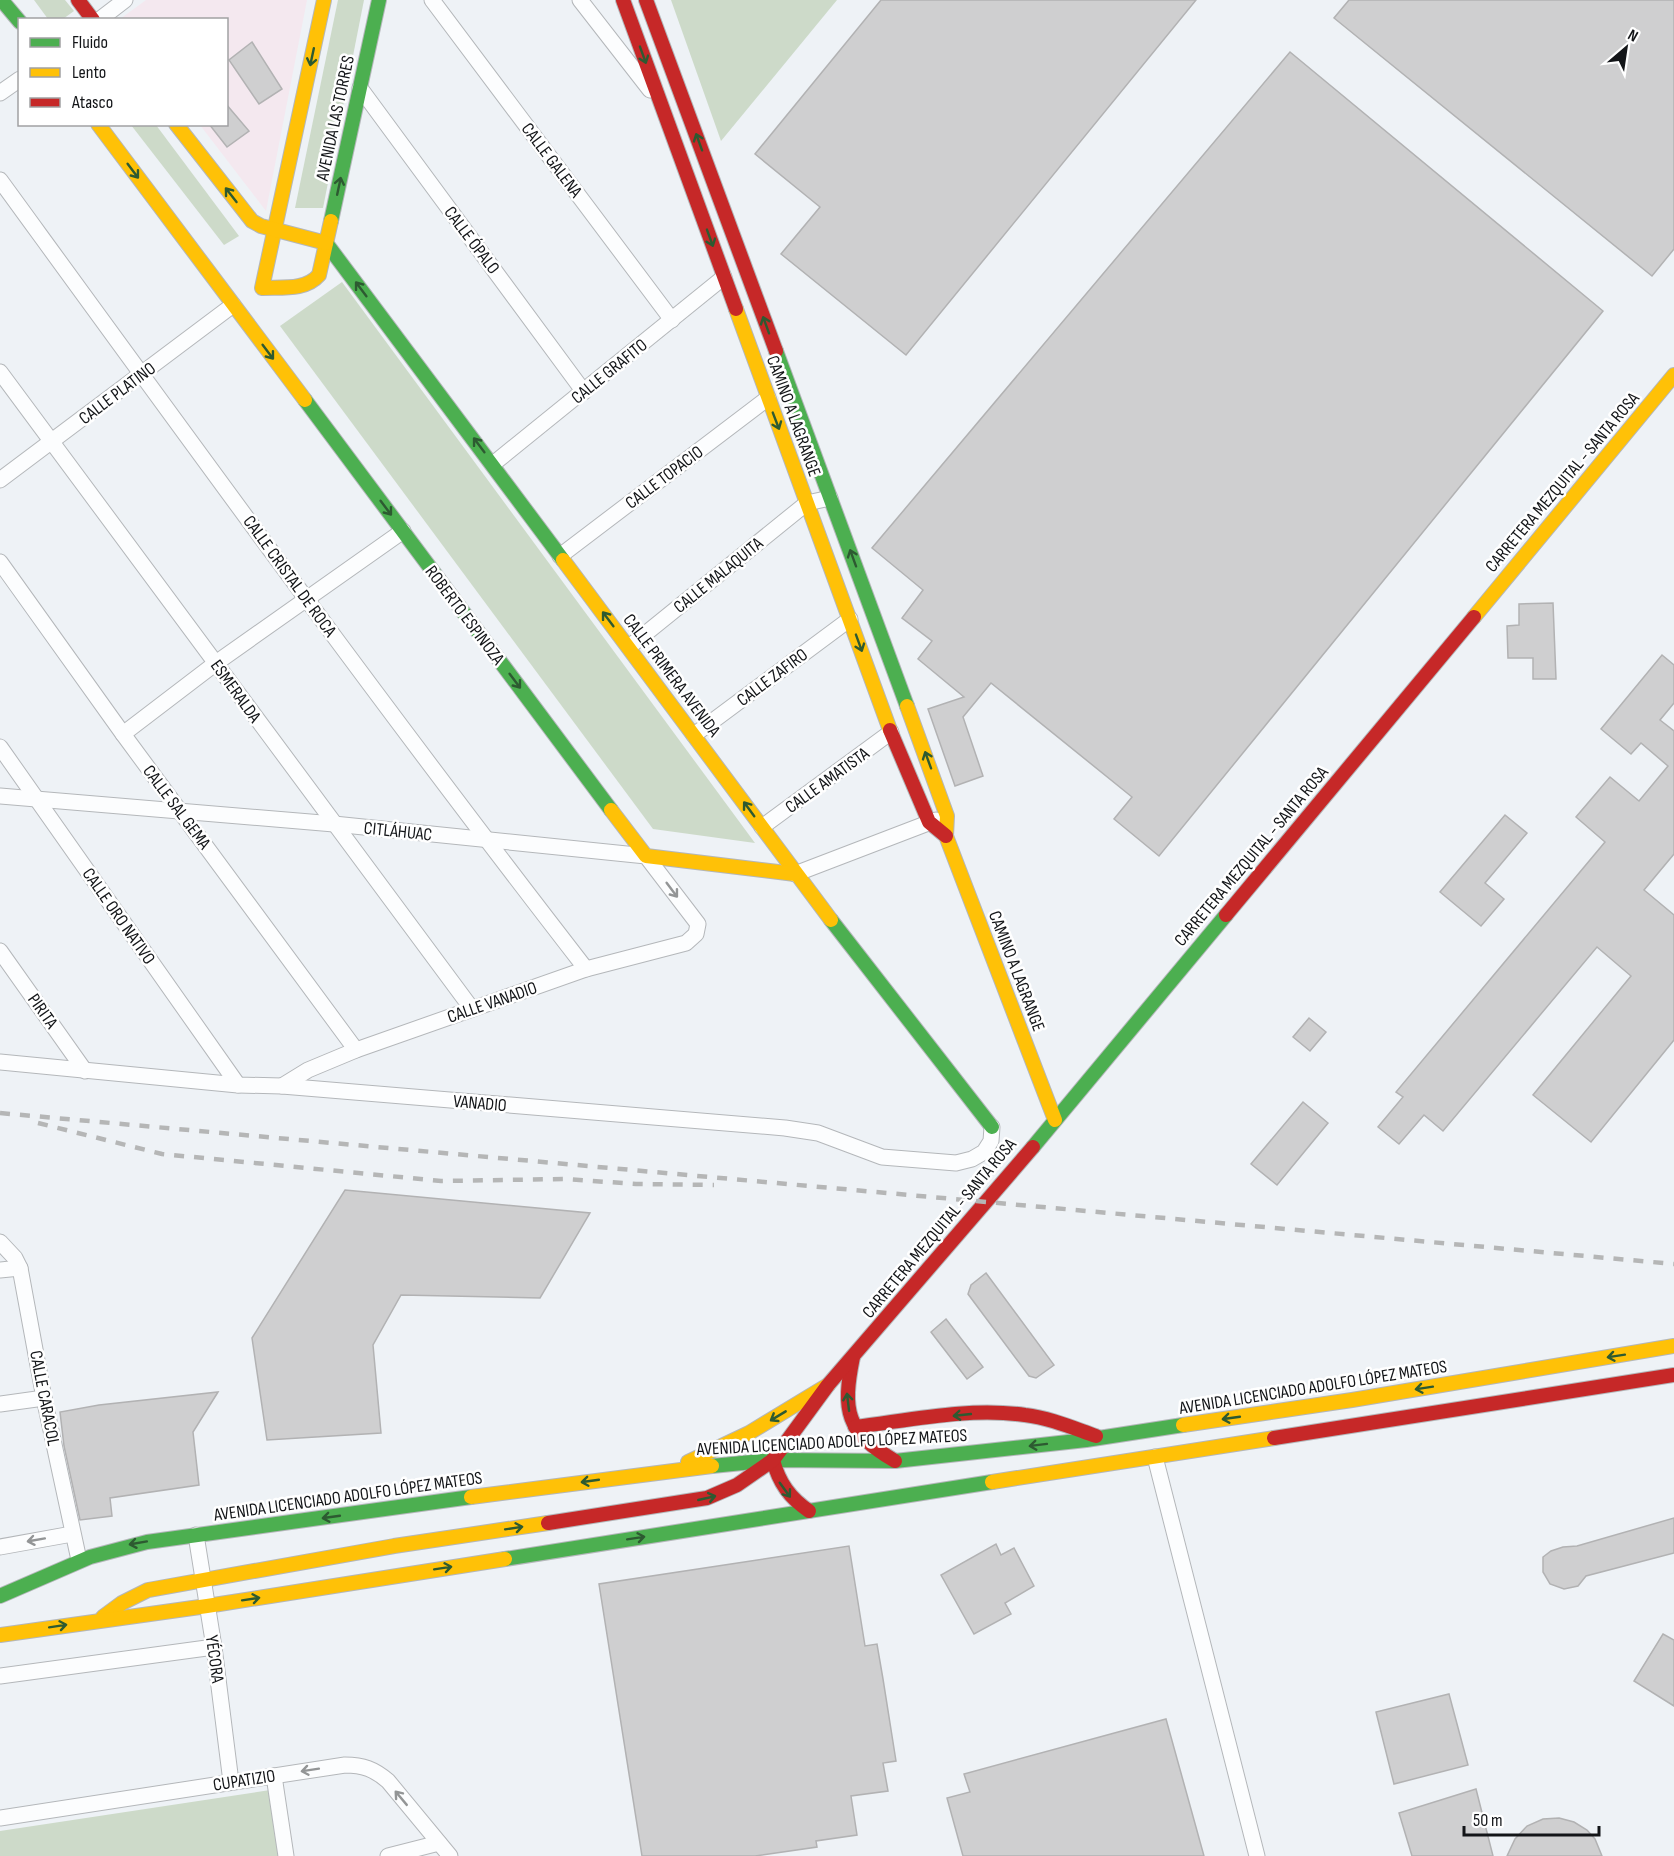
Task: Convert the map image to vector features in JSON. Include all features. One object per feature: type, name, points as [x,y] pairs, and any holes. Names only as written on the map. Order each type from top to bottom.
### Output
[{"type":"main road","points":[[78,0],[92,18]]},
{"type":"main road","name":"AVENIDA LAS TORRES","points":[[247,297],[276,229],[324,0]]},
{"type":"main road","name":"AVENIDA LAS TORRES","points":[[247,297],[306,285],[316,280],[319,275],[379,0]]},
{"type":"main road","name":"CAMINO A LAGRANGE","points":[[623,0],[891,732],[929,822],[946,836]]},
{"type":"main road","name":"CAMINO A LAGRANGE","points":[[646,0],[947,816],[946,836],[1055,1120]]},
{"type":"main road","points":[[2,2],[18,20]]},
{"type":"main road","name":"ROBERTO ESPINOZA","points":[[100,126],[247,297],[403,531],[646,856]]},
{"type":"main road","points":[[178,126],[252,221],[261,226],[326,243]]},
{"type":"main road","name":"CALLE PRIMERA AVENIDA","points":[[326,243],[494,464],[795,874],[992,1127]]},
{"type":"main road","name":"CARRETERA MEZQUITAL - SANTA ROSA","points":[[828,1385],[1055,1120],[1674,375]]},
{"type":"main road","name":"CITLÁHUAC","points":[[646,856],[795,874]]},
{"type":"main road","name":"AVENIDA LICENCIADO ADOLFO LÓPEZ MATEOS","points":[[0,1596],[79,1560],[125,1546],[671,1470],[773,1460],[895,1461],[1101,1437],[1353,1400],[1674,1346]]},
{"type":"main road","points":[[853,1357],[846,1395],[848,1411],[864,1441],[877,1452],[895,1461]]},
{"type":"main road","points":[[0,1635],[100,1619],[207,1606],[1674,1375]]},
{"type":"main road","points":[[100,1619],[122,1603],[148,1590],[394,1546],[718,1496],[750,1478],[773,1460],[828,1385]]},
{"type":"main road","points":[[671,1470],[749,1433],[828,1385]]},
{"type":"main road","points":[[855,1427],[995,1413],[1045,1419],[1101,1437]]},
{"type":"main road","points":[[773,1460],[776,1474],[787,1494],[809,1511]]},
{"type":"street","points":[[102,18],[125,0]]},
{"type":"street","name":"CALLE GALENA","points":[[432,0],[672,320]]},
{"type":"street","points":[[580,0],[662,104]]},
{"type":"street","points":[[0,93],[18,80]]},
{"type":"street","name":"CALLE ÓPALO","points":[[360,88],[584,392]]},
{"type":"street","name":"CALLE CRISTAL DE ROCA","points":[[0,180],[307,600],[486,840],[586,969]]},
{"type":"street","name":"CALLE GRAFITO","points":[[494,464],[724,277]]},
{"type":"street","name":"CALLE PLATINO","points":[[0,480],[247,297]]},
{"type":"street","name":"ESMERALDA","points":[[0,372],[472,1009]]},
{"type":"street","name":"CALLE TOPACIO","points":[[560,556],[768,398]]},
{"type":"street","points":[[807,503],[830,498]]},
{"type":"street","name":"CALLE MALAQUITA","points":[[629,647],[807,503]]},
{"type":"street","points":[[123,734],[216,663],[403,531]]},
{"type":"street","name":"CALLE SAL GEMA","points":[[0,562],[123,734],[356,1050]]},
{"type":"street","name":"CALLE ZAFIRO","points":[[694,735],[850,619]]},
{"type":"street","name":"CALLE AMATISTA","points":[[762,827],[891,732]]},
{"type":"street","name":"CALLE ORO NATIVO","points":[[0,747],[237,1085]]},
{"type":"street","name":"CITLÁHUAC","points":[[0,796],[334,824],[646,856]]},
{"type":"street","points":[[795,874],[947,816]]},
{"type":"street","name":"ROBERTO ESPINOZA","points":[[646,856],[698,924]]},
{"type":"street","name":"CALLE VANADIO","points":[[282,1086],[308,1070],[356,1050],[586,969],[686,943],[696,934],[698,924]]},
{"type":"street","name":"PIRITA","points":[[0,951],[85,1071]]},
{"type":"street","name":"VANADIO","points":[[0,1062],[237,1085],[282,1086],[785,1128],[818,1133],[882,1157],[956,1163],[972,1159],[984,1152],[991,1141],[992,1127]]},
{"type":"street","name":"CALLE CARACOL","points":[[0,1242],[15,1258],[20,1268],[44,1398],[79,1560]]},
{"type":"street","points":[[0,1270],[20,1268]]},
{"type":"street","points":[[0,1404],[44,1398]]},
{"type":"street","points":[[1155,1458],[1257,1856]]},
{"type":"street","points":[[0,1546],[72,1534]]},
{"type":"street","name":"YÉCORA","points":[[195,1536],[214,1647],[231,1782]]},
{"type":"street","points":[[0,1676],[214,1647]]},
{"type":"street","name":"CUPATIZIO","points":[[0,1818],[345,1765],[360,1765],[369,1767],[388,1781],[450,1856]]},
{"type":"street","points":[[274,1776],[286,1856]]},
{"type":"street","points":[[388,1856],[439,1843]]},
{"type":"shaded area","points":[[146,0],[307,0],[266,211],[201,126],[228,126],[228,18],[121,18]]},
{"type":"green space","points":[[34,0],[65,0],[74,11],[64,18],[47,18]]},
{"type":"green space","points":[[338,0],[364,0],[323,208],[295,208]]},
{"type":"green space","points":[[671,0],[837,0],[721,141]]},
{"type":"green space","points":[[132,126],[157,126],[239,236],[224,245]]},
{"type":"green space","points":[[342,282],[755,843],[653,829],[280,326]]},
{"type":"green space","points":[[270,1790],[281,1856],[0,1856],[0,1831]]},
{"type":"building","points":[[881,0],[1196,0],[906,355],[781,254],[820,207],[755,154]]},
{"type":"building","points":[[1349,0],[1674,0],[1674,249],[1652,276],[1334,18]]},
{"type":"building","points":[[252,42],[282,89],[259,104],[229,60]]},
{"type":"building","points":[[1290,52],[1603,311],[1159,856],[1114,819],[1132,797],[991,683],[963,717],[983,776],[955,786],[928,709],[964,697],[918,659],[932,641],[902,618],[923,590],[872,548]]},
{"type":"building","points":[[228,106],[249,131],[227,147],[211,126],[228,126]]},
{"type":"building","points":[[1553,603],[1556,679],[1533,679],[1533,658],[1508,658],[1507,626],[1519,625],[1519,604]]},
{"type":"building","points":[[1662,655],[1674,665],[1674,703],[1660,720],[1674,731],[1674,854],[1644,890],[1674,915],[1674,1040],[1591,1142],[1533,1095],[1631,976],[1597,947],[1443,1131],[1424,1115],[1399,1144],[1378,1127],[1403,1097],[1396,1092],[1605,842],[1576,817],[1610,777],[1639,801],[1668,766],[1641,743],[1631,754],[1601,729]]},
{"type":"building","points":[[1505,815],[1527,833],[1485,883],[1504,899],[1481,926],[1440,892]]},
{"type":"building","points":[[1309,1018],[1326,1032],[1310,1051],[1293,1037]]},
{"type":"building","points":[[1303,1102],[1328,1123],[1277,1185],[1251,1164]]},
{"type":"building","points":[[345,1190],[590,1213],[540,1298],[401,1295],[373,1345],[381,1433],[267,1440],[252,1338]]},
{"type":"building","points":[[986,1273],[1054,1365],[1036,1378],[1029,1376],[968,1294],[971,1285]]},
{"type":"building","points":[[946,1319],[983,1367],[967,1379],[931,1332]]},
{"type":"building","points":[[218,1392],[193,1432],[199,1485],[110,1498],[112,1516],[80,1520],[64,1446],[60,1412],[99,1405]]},
{"type":"building","points":[[1674,1518],[1674,1553],[1586,1576],[1578,1586],[1564,1589],[1550,1584],[1543,1572],[1543,1557],[1551,1551],[1577,1546]]},
{"type":"building","points":[[996,1544],[1001,1555],[1014,1548],[1034,1586],[1005,1603],[1011,1614],[974,1634],[941,1575]]},
{"type":"building","points":[[849,1546],[865,1646],[877,1644],[883,1679],[896,1761],[883,1763],[888,1791],[851,1796],[857,1835],[816,1841],[817,1847],[755,1856],[642,1856],[599,1584]]},
{"type":"building","points":[[1663,1634],[1674,1640],[1674,1706],[1634,1681]]},
{"type":"building","points":[[1449,1694],[1468,1765],[1394,1784],[1376,1712]]},
{"type":"building","points":[[1166,1719],[1204,1856],[963,1856],[947,1798],[970,1792],[964,1774]]},
{"type":"building","points":[[1476,1789],[1493,1856],[1412,1856],[1399,1813]]},
{"type":"building","points":[[1559,1818],[1574,1822],[1587,1830],[1595,1839],[1602,1856],[1507,1856],[1515,1839],[1527,1826],[1543,1819]]},
{"type":"railway","points":[[0,1113],[1674,1264]]},
{"type":"railway","points":[[38,1123],[162,1154],[441,1181],[565,1179],[636,1184],[714,1185]]},
{"type":"traffic: fast","points":[[331,221],[379,0]]},
{"type":"traffic: fast","points":[[0,2],[4,3],[18,20]]},
{"type":"traffic: fast","points":[[326,243],[563,560]]},
{"type":"traffic: fast","points":[[776,351],[907,706]]},
{"type":"traffic: fast","points":[[305,400],[611,810]]},
{"type":"traffic: fast","points":[[1033,1147],[1226,915]]},
{"type":"traffic: fast","points":[[831,920],[992,1127]]},
{"type":"traffic: fast","points":[[712,1466],[773,1460],[895,1461],[1086,1440],[1183,1425]]},
{"type":"traffic: fast","points":[[505,1559],[992,1482]]},
{"type":"traffic: fast","points":[[0,1596],[90,1557],[147,1542],[471,1497]]},
{"type":"traffic: slow","points":[[324,0],[262,288],[300,286],[319,275],[331,221]]},
{"type":"traffic: slow","points":[[100,126],[305,400]]},
{"type":"traffic: slow","points":[[178,126],[252,221],[261,226],[326,243]]},
{"type":"traffic: slow","points":[[736,309],[890,730]]},
{"type":"traffic: slow","points":[[1474,617],[1674,375]]},
{"type":"traffic: slow","points":[[563,560],[831,920]]},
{"type":"traffic: slow","points":[[907,706],[947,816],[946,836],[1055,1120]]},
{"type":"traffic: slow","points":[[611,810],[646,856],[795,874]]},
{"type":"traffic: slow","points":[[1183,1425],[1352,1400],[1674,1346]]},
{"type":"traffic: slow","points":[[688,1462],[749,1433],[828,1385]]},
{"type":"traffic: slow","points":[[992,1482],[1274,1438]]},
{"type":"traffic: slow","points":[[471,1497],[712,1466]]},
{"type":"traffic: slow","points":[[103,1617],[122,1603],[148,1590],[394,1546],[548,1523]]},
{"type":"traffic: slow","points":[[0,1635],[207,1606],[505,1559]]},
{"type":"traffic: jam","points":[[78,0],[92,18]]},
{"type":"traffic: jam","points":[[623,0],[736,309]]},
{"type":"traffic: jam","points":[[646,0],[776,351]]},
{"type":"traffic: jam","points":[[1226,915],[1474,617]]},
{"type":"traffic: jam","points":[[890,730],[929,822],[946,836]]},
{"type":"traffic: jam","points":[[773,1460],[828,1385],[1033,1147]]},
{"type":"traffic: jam","points":[[853,1357],[848,1392],[852,1418],[857,1430],[866,1440],[895,1461]]},
{"type":"traffic: jam","points":[[1274,1438],[1674,1375]]},
{"type":"traffic: jam","points":[[855,1427],[961,1413],[1004,1413],[1043,1418],[1096,1436]]},
{"type":"traffic: jam","points":[[773,1460],[778,1476],[786,1489],[809,1511]]},
{"type":"traffic: jam","points":[[548,1523],[707,1498],[737,1485],[773,1460]]}]
